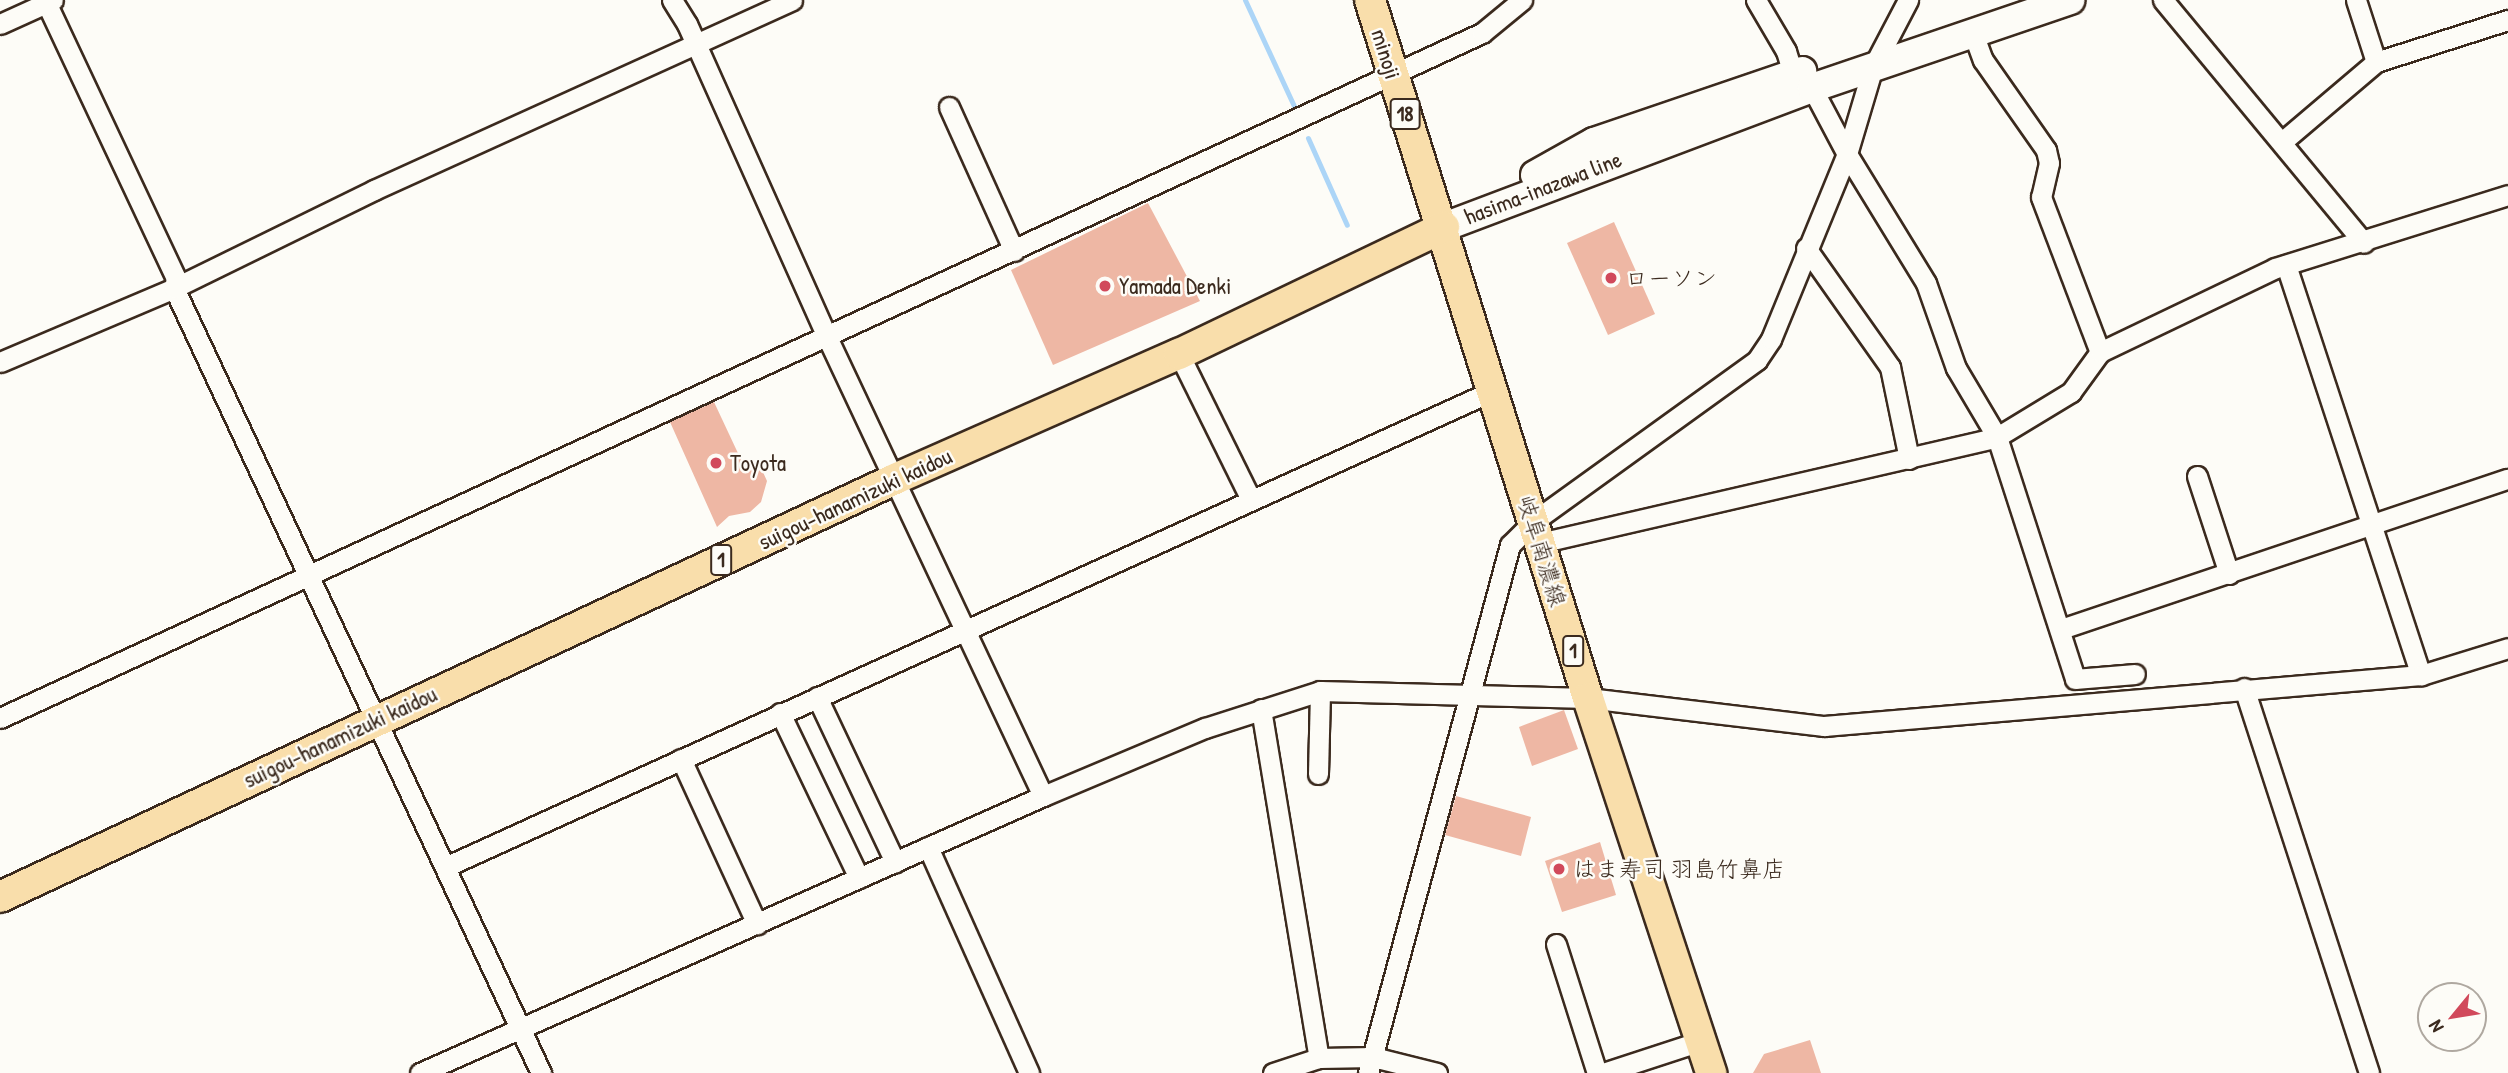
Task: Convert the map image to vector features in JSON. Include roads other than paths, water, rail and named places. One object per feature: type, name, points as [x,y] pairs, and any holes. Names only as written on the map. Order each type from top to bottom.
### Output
[{"type":"main road","name":"minoji","points":[[1370,0],[1392,75],[1444,227]]},
{"type":"main road","name":"hasima-inazawa line","points":[[1444,227],[1803,81],[2021,0]]},
{"type":"main road","name":"hasima-inazawa line","points":[[1879,55],[1973,33],[2070,0]]},
{"type":"main road","name":"suigou-hanamizuki kaidou","points":[[0,897],[895,479],[1179,354],[1444,227]]},
{"type":"main road","name":"岐阜南濃線","points":[[1444,227],[1588,698],[1711,1073]]},
{"type":"street","points":[[672,0],[1043,796]]},
{"type":"street","points":[[0,362],[174,288],[374,190],[695,48],[792,0]]},
{"type":"street","points":[[0,718],[307,574],[828,339],[1482,33],[1522,0]]},
{"type":"street","points":[[1756,0],[1926,284],[1956,368],[1997,437],[2061,629],[2075,680],[2135,674]]},
{"type":"street","points":[[1537,532],[1757,360],[1771,339],[1806,248],[1847,154],[1879,55],[1908,0]]},
{"type":"street","points":[[2163,0],[2283,141],[2364,243]]},
{"type":"street","points":[[2356,0],[2376,62]]},
{"type":"street","points":[[0,24],[48,1],[176,278],[174,288],[541,1073]]},
{"type":"street","points":[[2283,141],[2376,62],[2508,20]]},
{"type":"street","points":[[1973,33],[1983,60],[2046,150],[2049,163],[2041,197],[2100,352]]},
{"type":"street","points":[[949,107],[1014,251]]},
{"type":"street","points":[[1370,1065],[1472,697],[1510,544],[1537,532],[1909,459],[1997,437],[2071,392],[2100,352],[2286,265],[2364,243],[2508,195]]},
{"type":"street","points":[[1806,248],[1890,367],[1909,459]]},
{"type":"street","points":[[2286,265],[2421,675]]},
{"type":"street","points":[[1179,354],[1251,500]]},
{"type":"street","points":[[445,867],[1492,391]]},
{"type":"street","points":[[2197,476],[2229,573]]},
{"type":"street","points":[[2061,629],[2508,479]]},
{"type":"street","points":[[420,1073],[1043,796],[1261,709],[1320,691],[1588,698],[1824,726],[2421,675],[2508,648]]},
{"type":"street","points":[[2245,688],[2370,1073]]},
{"type":"street","points":[[1318,774],[1320,691]]},
{"type":"street","points":[[817,697],[895,862]]},
{"type":"street","points":[[1261,709],[1320,1058]]},
{"type":"street","points":[[780,713],[859,878]]},
{"type":"street","points":[[681,759],[757,924]]},
{"type":"street","points":[[928,848],[1029,1073]]},
{"type":"street","points":[[1556,944],[1597,1073]]},
{"type":"street","points":[[1603,1073],[1701,1041]]},
{"type":"street","points":[[1273,1073],[1320,1058],[1437,1073]]},
{"type":"waterway","points":[[1245,0],[1295,108]]},
{"type":"waterway","points":[[1308,138],[1347,225]]},
{"type":"place","name":"ローソン","points":[[1611,278]]},
{"type":"place","name":"Yamada Denki","points":[[1105,286]]},
{"type":"place","name":"Toyota","points":[[716,463]]},
{"type":"place","name":"はま寿司 羽島竹鼻店","points":[[1559,869]]}]
